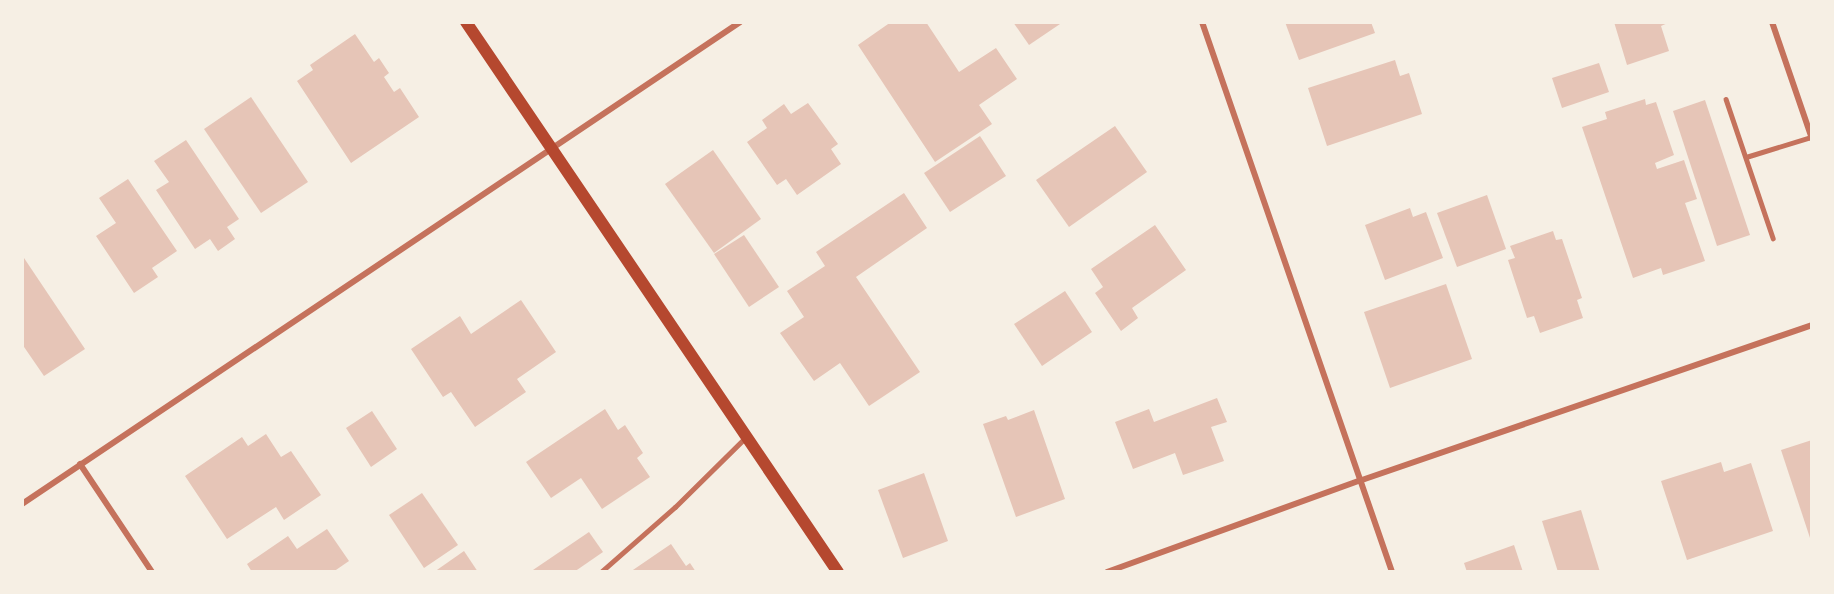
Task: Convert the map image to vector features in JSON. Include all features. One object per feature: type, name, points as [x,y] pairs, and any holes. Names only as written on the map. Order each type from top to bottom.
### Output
[{"type":"main road","points":[[466,22],[838,572]]},
{"type":"street","points":[[22,504],[740,22]]},
{"type":"street","points":[[1202,22],[1392,572]]},
{"type":"street","points":[[1772,22],[1811,138]]},
{"type":"street","points":[[1107,572],[1359,481],[1812,325]]},
{"type":"street","points":[[80,465],[152,572]]},
{"type":"lane","points":[[1726,99],[1773,238]]},
{"type":"lane","points":[[1746,157],[1811,138]]},
{"type":"lane","points":[[601,572],[675,507],[746,437]]},
{"type":"building","points":[[891,22],[926,22],[959,72],[996,48],[1017,79],[979,105],[992,124],[935,162],[858,45]]},
{"type":"building","points":[[1013,22],[1063,22],[1029,45]]},
{"type":"building","points":[[1285,22],[1371,22],[1375,33],[1299,60]]},
{"type":"building","points":[[1614,22],[1670,22],[1661,26],[1669,51],[1627,65]]},
{"type":"building","points":[[355,34],[374,62],[379,58],[389,73],[384,77],[394,92],[400,88],[419,117],[351,163],[297,81],[313,70],[310,65]]},
{"type":"building","points":[[1395,60],[1400,76],[1409,73],[1422,114],[1327,146],[1308,88]]},
{"type":"building","points":[[1599,63],[1609,92],[1562,108],[1552,78]]},
{"type":"building","points":[[251,97],[308,182],[261,213],[204,129]]},
{"type":"building","points":[[1645,99],[1646,105],[1656,102],[1674,155],[1655,163],[1657,169],[1684,160],[1697,199],[1685,203],[1705,261],[1663,275],[1661,268],[1633,278],[1582,127],[1607,119],[1605,112]]},
{"type":"building","points":[[1705,100],[1750,235],[1717,246],[1673,111]]},
{"type":"building","points":[[808,103],[838,144],[831,149],[841,164],[797,195],[786,179],[777,185],[747,142],[767,128],[762,120],[784,104],[791,114]]},
{"type":"building","points":[[1115,126],[1147,172],[1069,227],[1036,180]]},
{"type":"building","points":[[980,136],[1006,176],[950,212],[924,173]]},
{"type":"building","points":[[186,140],[239,219],[227,227],[235,239],[218,251],[210,239],[195,249],[156,190],[169,182],[154,161]]},
{"type":"building","points":[[713,150],[761,219],[714,253],[665,184]]},
{"type":"building","points":[[128,179],[177,251],[152,268],[158,277],[134,293],[96,236],[116,223],[99,198]]},
{"type":"building","points":[[904,193],[927,228],[856,277],[920,372],[869,406],[840,363],[814,381],[780,333],[804,317],[787,291],[825,266],[816,252]]},
{"type":"building","points":[[1487,195],[1506,249],[1457,267],[1437,213]]},
{"type":"building","points":[[1410,208],[1413,217],[1426,212],[1443,258],[1385,280],[1365,225]]},
{"type":"building","points":[[1155,225],[1186,270],[1132,308],[1138,318],[1121,331],[1095,293],[1103,287],[1091,269]]},
{"type":"building","points":[[1553,231],[1556,240],[1562,239],[1582,298],[1577,300],[1583,318],[1540,333],[1534,316],[1527,318],[1508,260],[1515,258],[1510,246]]},
{"type":"building","points":[[744,235],[779,287],[749,307],[714,254]]},
{"type":"building","points":[[22,255],[85,349],[44,376],[22,344]]},
{"type":"building","points":[[1446,284],[1472,359],[1390,388],[1364,312]]},
{"type":"building","points":[[1065,291],[1092,332],[1042,366],[1014,324]]},
{"type":"building","points":[[521,300],[556,352],[517,379],[526,392],[475,427],[451,392],[443,397],[411,349],[460,316],[471,334]]},
{"type":"building","points":[[1217,398],[1227,422],[1211,427],[1224,461],[1183,475],[1175,453],[1133,469],[1115,422],[1149,409],[1154,422]]},
{"type":"building","points":[[605,409],[618,430],[625,425],[643,453],[637,458],[650,477],[602,509],[581,478],[551,498],[526,462]]},
{"type":"building","points":[[1034,410],[1065,499],[1016,517],[983,424],[1006,416],[1008,420]]},
{"type":"building","points":[[372,411],[397,449],[371,467],[346,428]]},
{"type":"building","points":[[266,434],[281,457],[291,451],[321,495],[284,520],[276,507],[227,539],[185,476],[242,437],[248,446]]},
{"type":"building","points":[[1812,440],[1812,541],[1811,541],[1781,450]]},
{"type":"building","points":[[1721,462],[1724,472],[1751,463],[1773,531],[1687,560],[1661,481]]},
{"type":"building","points":[[924,473],[948,541],[903,558],[878,490]]},
{"type":"building","points":[[422,493],[458,545],[424,568],[389,515]]},
{"type":"building","points":[[1581,510],[1600,572],[1558,572],[1542,521]]},
{"type":"building","points":[[327,529],[349,561],[333,572],[252,572],[247,564],[288,536],[297,549]]},
{"type":"building","points":[[589,532],[603,552],[574,572],[530,572]]},
{"type":"building","points":[[671,544],[686,566],[690,563],[696,572],[630,572]]},
{"type":"building","points":[[1514,545],[1523,572],[1467,572],[1464,563]]},
{"type":"building","points":[[464,551],[478,572],[434,572]]}]
